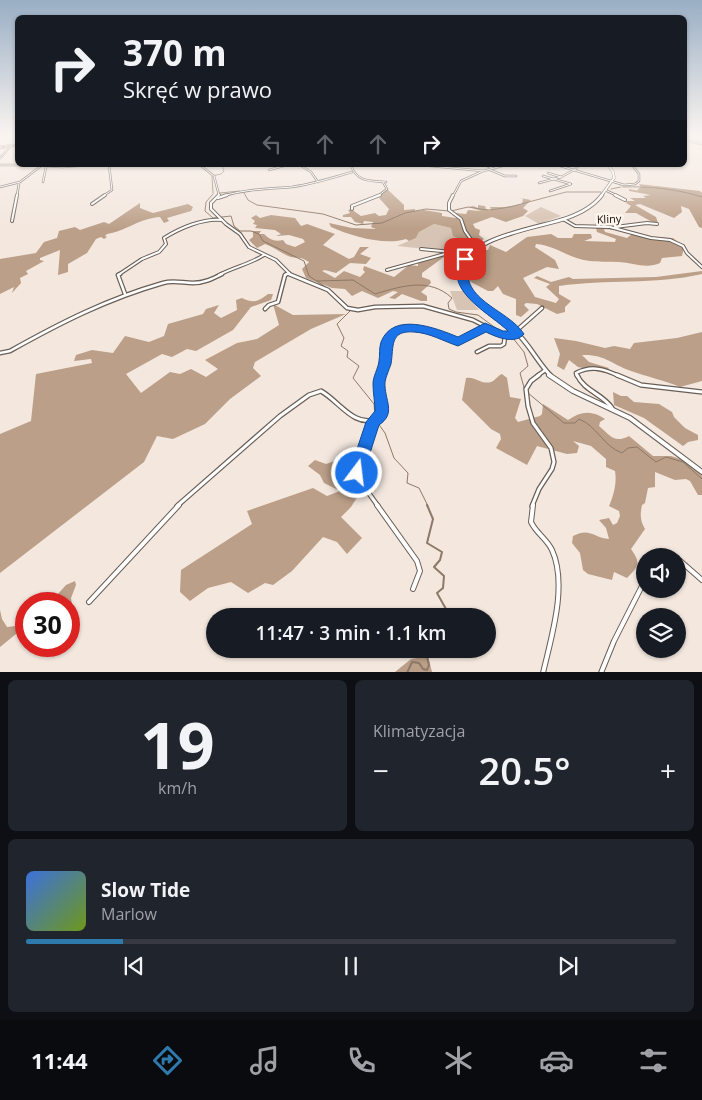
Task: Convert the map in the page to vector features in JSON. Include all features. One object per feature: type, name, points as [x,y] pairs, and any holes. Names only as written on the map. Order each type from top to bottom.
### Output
[{"type":"main road","points":[[609,167],[614,174],[612,182],[592,205],[563,219],[489,242],[476,248],[466,256],[462,266],[465,285],[477,301],[517,333],[544,371],[571,390],[612,408],[638,423],[702,472]]},
{"type":"street","points":[[0,186],[20,182],[40,167]]},
{"type":"street","points":[[43,182],[46,167]]},
{"type":"street","points":[[92,204],[112,190],[109,167]]},
{"type":"street","points":[[202,167],[217,182],[218,198]]},
{"type":"street","points":[[269,170],[280,167]]},
{"type":"street","points":[[303,167],[318,182]]},
{"type":"street","points":[[351,167],[352,172],[359,179],[385,182],[387,189],[384,193],[365,203],[352,206],[352,209]]},
{"type":"street","points":[[442,167],[483,171],[500,167]]},
{"type":"street","points":[[490,167],[494,169]]},
{"type":"street","points":[[564,167],[624,185],[638,182],[639,174],[634,167]]},
{"type":"street","points":[[540,183],[561,176],[577,167]]},
{"type":"street","points":[[490,170],[505,176],[516,176]]},
{"type":"street","points":[[387,270],[452,252],[476,248],[465,231],[461,219],[449,210],[449,203],[461,181],[483,171]]},
{"type":"street","points":[[352,172],[318,182],[290,187],[271,187],[256,191],[242,190],[218,198],[210,205],[211,209],[220,219],[240,234],[249,247],[276,260],[289,273],[328,290],[347,308],[358,310],[375,307],[423,306],[473,320],[506,336],[517,333],[542,308]]},
{"type":"street","points":[[548,173],[561,176]]},
{"type":"street","points":[[543,176],[571,184],[550,191]]},
{"type":"street","points":[[12,221],[20,182]]},
{"type":"street","points":[[605,190],[625,200]]},
{"type":"street","points":[[125,294],[124,285],[118,275],[143,258],[158,253],[165,247],[164,238],[169,234],[198,222],[220,219]]},
{"type":"street","name":"Kliny","points":[[563,219],[575,226],[610,227],[647,222],[657,224]]},
{"type":"street","points":[[610,227],[651,238],[670,240],[683,246],[686,253],[702,267]]},
{"type":"street","points":[[421,249],[452,252]]},
{"type":"street","points":[[0,353],[10,351],[66,320],[125,294],[168,281],[193,283],[209,281],[234,267],[253,262],[264,255]]},
{"type":"street","points":[[265,309],[269,305],[278,302],[285,275],[289,273]]},
{"type":"street","points":[[413,589],[420,572],[417,561],[360,481],[357,473],[373,422],[380,416],[382,411],[379,382],[385,362],[386,343],[390,336],[403,329],[420,328],[439,333],[458,342],[485,327]]},
{"type":"street","points":[[477,352],[488,346],[501,346],[504,344],[506,336]]},
{"type":"street","points":[[612,408],[609,403],[590,392],[577,379],[576,373],[590,367],[600,368],[638,384],[702,392]]},
{"type":"street","points":[[543,672],[556,613],[558,578],[551,548],[530,522],[530,516],[541,484],[554,469],[555,463],[550,444],[533,422],[526,392],[530,381],[544,371]]},
{"type":"street","points":[[89,602],[138,551],[173,510],[280,416],[309,394],[320,391],[328,394],[353,417],[373,422]]},
{"type":"street","points":[[686,566],[702,580]]},
{"type":"street","points":[[601,672],[636,598]]},
{"type":"shaded area","points":[[639,184],[700,191],[702,193],[702,228],[699,227],[689,209],[681,206],[682,212],[674,218],[640,204],[635,205],[656,217],[658,223],[652,222],[636,213],[625,213],[631,206],[626,203],[627,201],[635,201],[630,198],[646,198],[643,196],[651,195],[629,191],[629,189],[639,191],[637,190],[641,187]]},
{"type":"shaded area","points":[[387,189],[404,205],[404,210],[424,210],[456,218],[456,213],[466,214],[468,210],[481,211],[469,207],[473,206],[478,208],[478,205],[485,206],[486,209],[491,209],[490,207],[522,204],[523,199],[520,198],[531,200],[523,208],[528,211],[523,216],[506,222],[492,217],[473,224],[475,228],[480,230],[479,235],[484,239],[469,249],[465,248],[468,246],[468,243],[453,236],[451,228],[434,224],[419,232],[416,238],[409,241],[406,239],[378,241],[348,234],[331,227],[329,223],[352,228],[376,229],[371,227],[373,222],[364,221],[363,224],[355,222],[351,217],[343,217],[343,215],[350,213],[348,210],[351,209],[361,216],[375,213],[379,216],[386,215],[389,209],[379,198]]},
{"type":"shaded area","points":[[140,203],[140,208],[153,213],[188,204],[193,207],[191,211],[167,218],[169,221],[164,223],[160,217],[153,218],[107,234],[105,236],[107,237],[104,239],[101,237],[96,239],[87,253],[68,264],[68,272],[58,275],[60,250],[40,258],[40,260],[44,261],[26,271],[28,274],[20,278],[21,283],[12,293],[14,287],[0,294],[0,259],[36,253],[44,242],[57,238],[59,231],[75,227],[80,230],[104,222],[109,224]]},
{"type":"shaded area","points":[[541,207],[561,216],[539,224],[525,216]]},
{"type":"shaded area","points":[[256,215],[260,218],[271,215],[295,218],[301,226],[307,224],[335,234],[323,245],[349,259],[354,257],[360,247],[369,247],[360,254],[371,258],[366,264],[350,263],[336,273],[322,271],[335,278],[344,271],[360,277],[365,272],[363,270],[364,266],[394,277],[409,265],[418,266],[418,260],[448,254],[422,273],[422,277],[430,280],[431,283],[421,292],[427,296],[427,301],[421,301],[402,294],[395,299],[389,298],[398,292],[393,291],[378,298],[362,291],[352,296],[345,289],[332,288],[306,278],[302,269],[309,262],[306,260],[294,258],[265,244],[257,248],[249,240],[253,237],[253,231],[261,231],[259,234],[264,234],[273,240],[283,240],[286,244],[295,247],[305,242],[303,239],[289,235],[276,236],[281,234],[275,230],[255,228],[257,225],[253,224],[255,221],[251,218]]},
{"type":"shaded area","points":[[595,223],[617,226],[617,230],[604,229],[605,232],[627,238],[632,234],[623,229],[652,237],[673,238],[684,247],[682,256],[662,258],[660,263],[645,266],[585,260],[548,246],[536,244],[535,247],[555,260],[559,269],[547,267],[523,278],[535,297],[556,303],[559,299],[546,287],[550,284],[534,278],[537,276],[551,282],[569,277],[573,279],[656,277],[702,271],[702,274],[666,280],[559,286],[559,294],[571,301],[565,307],[565,312],[557,314],[537,304],[526,303],[524,305],[529,310],[521,317],[516,315],[516,299],[503,294],[498,286],[493,291],[488,291],[469,281],[466,268],[478,270],[482,261],[479,250],[488,250],[490,245],[506,252],[527,237],[551,234],[558,238],[572,238],[574,234],[591,234],[592,238],[584,241],[615,242],[616,239],[597,232]]},
{"type":"shaded area","points":[[434,224],[451,228],[454,236],[476,243],[467,247],[447,250],[397,246],[416,238],[419,232]]},
{"type":"shaded area","points":[[450,291],[463,291],[479,310],[457,310]]},
{"type":"shaded area","points":[[268,294],[273,294],[271,300],[251,307],[233,330],[196,351],[187,349],[172,357],[162,354],[126,374],[141,393],[170,372],[180,374],[191,369],[206,377],[218,369],[205,360],[237,343],[257,339],[279,325],[273,304],[293,315],[346,314],[311,329],[255,362],[253,368],[261,376],[230,399],[205,424],[173,439],[157,436],[144,462],[0,573],[0,434],[31,421],[36,374],[92,363],[91,359],[74,361],[76,355],[92,350],[113,353],[125,336],[149,342],[164,336],[168,324],[203,314],[206,309],[219,305],[214,313],[221,318],[237,310],[236,300],[242,298],[256,301]]},
{"type":"shaded area","points":[[702,332],[702,381],[680,387],[631,371],[597,356],[582,355],[589,362],[609,368],[604,373],[578,367],[569,360],[564,370],[557,366],[560,354],[554,338],[605,348],[614,346],[630,349],[634,343],[677,338]]},
{"type":"shaded area","points":[[502,374],[507,378],[510,397],[521,399],[515,418],[518,422],[540,416],[543,404],[568,420],[582,413],[596,414],[605,419],[600,422],[599,426],[612,437],[620,439],[629,436],[653,456],[671,456],[680,459],[702,476],[702,495],[698,495],[690,481],[686,479],[675,480],[655,472],[655,487],[648,488],[645,503],[641,509],[641,520],[645,529],[631,549],[636,558],[636,567],[627,578],[614,572],[612,580],[588,574],[583,570],[580,553],[572,543],[573,536],[584,533],[609,539],[606,528],[599,520],[609,518],[613,525],[617,523],[620,516],[619,511],[609,506],[615,489],[615,471],[606,467],[606,459],[591,446],[573,441],[579,446],[577,453],[567,454],[537,446],[527,465],[496,448],[501,439],[500,434],[491,429],[462,400],[466,378],[487,383]]},
{"type":"shaded area","points":[[613,392],[621,396],[627,396],[634,402],[659,404],[672,412],[674,417],[685,428],[698,435],[698,440],[688,442],[683,446],[644,418],[614,405]]},
{"type":"shaded area","points":[[343,458],[350,461],[355,468],[353,476],[357,478],[363,488],[351,507],[341,517],[362,538],[347,554],[337,542],[323,537],[292,571],[273,585],[265,583],[248,593],[231,582],[208,588],[190,601],[180,592],[181,570],[252,524],[247,511],[313,488],[327,496],[340,491],[324,483],[320,475],[308,466],[315,460],[326,464]]},
{"type":"shaded area","points":[[75,581],[76,585],[73,592],[60,592],[66,585]]},
{"type":"shaded area","points":[[0,610],[2,619],[7,627],[15,626],[15,635],[0,647]]},
{"type":"shaded area","points":[[428,658],[432,672],[395,672],[411,659]]},
{"type":"waterway","points":[[213,193],[212,176],[221,174],[224,171],[223,167]]},
{"type":"waterway","points":[[611,189],[621,187]]},
{"type":"waterway","points":[[623,187],[663,189],[702,197]]},
{"type":"waterway","points":[[220,193],[240,191]]},
{"type":"waterway","points":[[243,191],[248,200],[257,205],[323,214],[356,225],[382,223],[405,213],[426,209],[449,211]]},
{"type":"waterway","points":[[491,210],[510,207],[566,192],[601,192]]},
{"type":"waterway","points":[[213,194],[206,202],[205,211],[213,218],[231,216],[234,226],[240,231],[251,231],[259,234],[263,241],[304,261],[309,276],[327,288]]},
{"type":"waterway","points":[[451,211],[468,207],[487,210]]},
{"type":"waterway","points":[[317,281],[353,280],[375,294],[415,285],[425,285],[443,291],[452,298],[448,303],[449,309],[456,312],[478,315],[512,337],[524,352],[528,366],[520,373],[525,391]]},
{"type":"waterway","points":[[330,290],[349,307]]},
{"type":"waterway","points":[[350,311],[337,324],[344,338],[341,346],[348,351],[347,357],[359,366],[353,378],[374,404],[375,417]]},
{"type":"waterway","points":[[528,393],[564,423],[575,423],[579,419],[585,422],[615,450],[622,453],[628,448],[637,447],[656,462],[666,457],[683,462],[702,479]]},
{"type":"waterway","points":[[377,422],[385,433],[394,458],[408,473],[407,483],[419,488],[428,506]]},
{"type":"waterway","points":[[427,505],[433,519],[427,543],[442,552],[440,560],[434,567],[444,576],[443,588],[437,593],[445,608]]},
{"type":"waterway","points":[[407,672],[412,662],[419,663],[423,669],[427,670],[429,665],[427,658]]},
{"type":"route","points":[[357,473],[373,422],[380,416],[382,411],[379,382],[385,362],[386,343],[390,336],[395,332],[411,328],[430,330],[458,342],[485,327],[502,335],[518,334],[509,325],[482,306],[471,294],[462,277],[465,259]]}]
